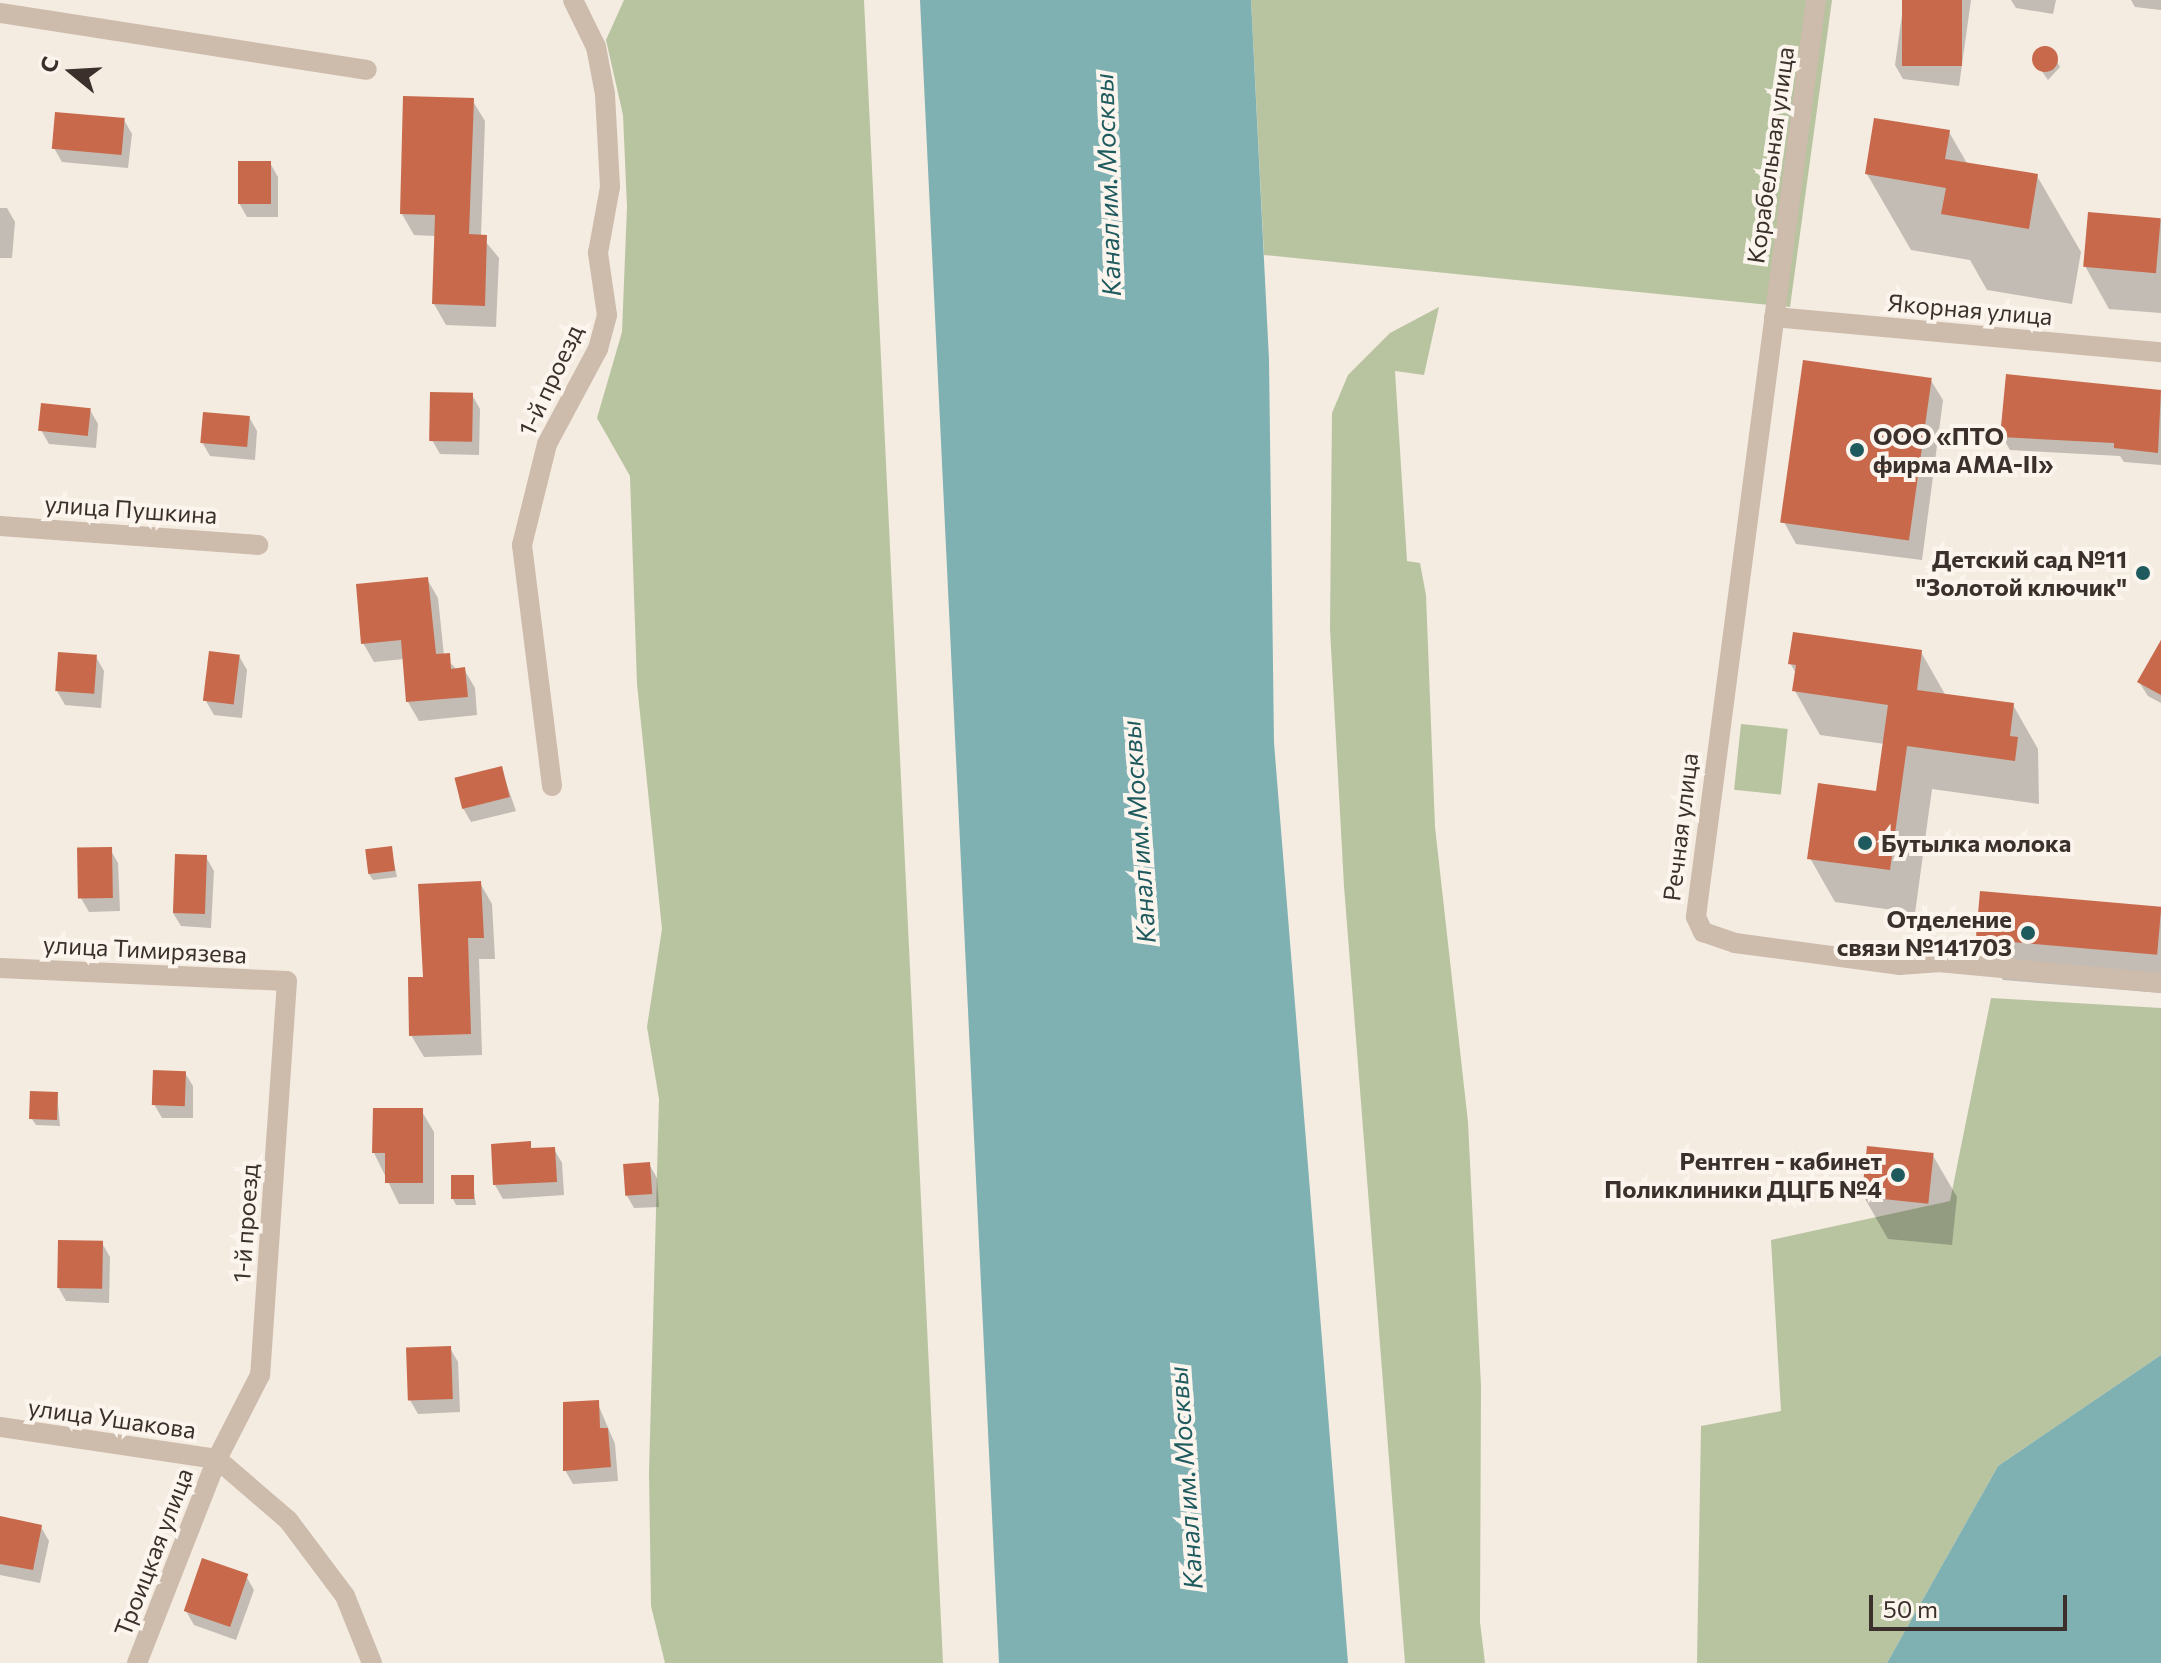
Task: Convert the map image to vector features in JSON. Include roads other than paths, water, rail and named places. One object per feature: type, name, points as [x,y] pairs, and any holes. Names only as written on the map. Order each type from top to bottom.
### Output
[{"type":"street","name":"1-й проезд","points":[[552,786],[522,545],[547,444],[601,338],[607,315],[598,253],[610,187],[605,94],[596,47],[573,0]]},
{"type":"street","name":"Корабельная улица","points":[[1774,317],[1816,0]]},
{"type":"street","points":[[0,13],[367,70]]},
{"type":"street","name":"Якорная улица","points":[[1774,317],[2161,352]]},
{"type":"street","name":"Речная улица","points":[[1774,317],[1697,894],[1696,917],[1703,932],[1735,943],[1899,965],[1938,962],[2161,983]]},
{"type":"street","name":"улица Пушкина","points":[[0,526],[258,545]]},
{"type":"street","name":"улица Тимирязева","points":[[0,968],[287,981]]},
{"type":"street","name":"1-й проезд","points":[[217,1459],[260,1375],[287,981]]},
{"type":"street","name":"улица Ушакова","points":[[0,1427],[217,1459]]},
{"type":"street","points":[[217,1459],[288,1520],[345,1596],[372,1663]]},
{"type":"street","name":"Троицкая улица","points":[[137,1663],[217,1459]]},
{"type":"water","name":"Канал им. Москвы","points":[[920,0],[1251,0],[1269,360],[1274,743],[1348,1663],[999,1663]]},
{"type":"water","points":[[2161,1355],[2161,1663],[1887,1663],[1998,1466]]},
{"type":"place","name":"ООО «ПТО фирма АМА-II»","points":[[1857,450]]},
{"type":"place","name":"Детский сад №11 \"Золотой ключик\"","points":[[2143,573]]},
{"type":"place","name":"Бутылка молока","points":[[1865,843]]},
{"type":"place","name":"Отделение связи №141703","points":[[2028,933]]},
{"type":"place","name":"Рентген - кабинет Поликлиники ДЦГБ №4","points":[[1898,1175]]}]
